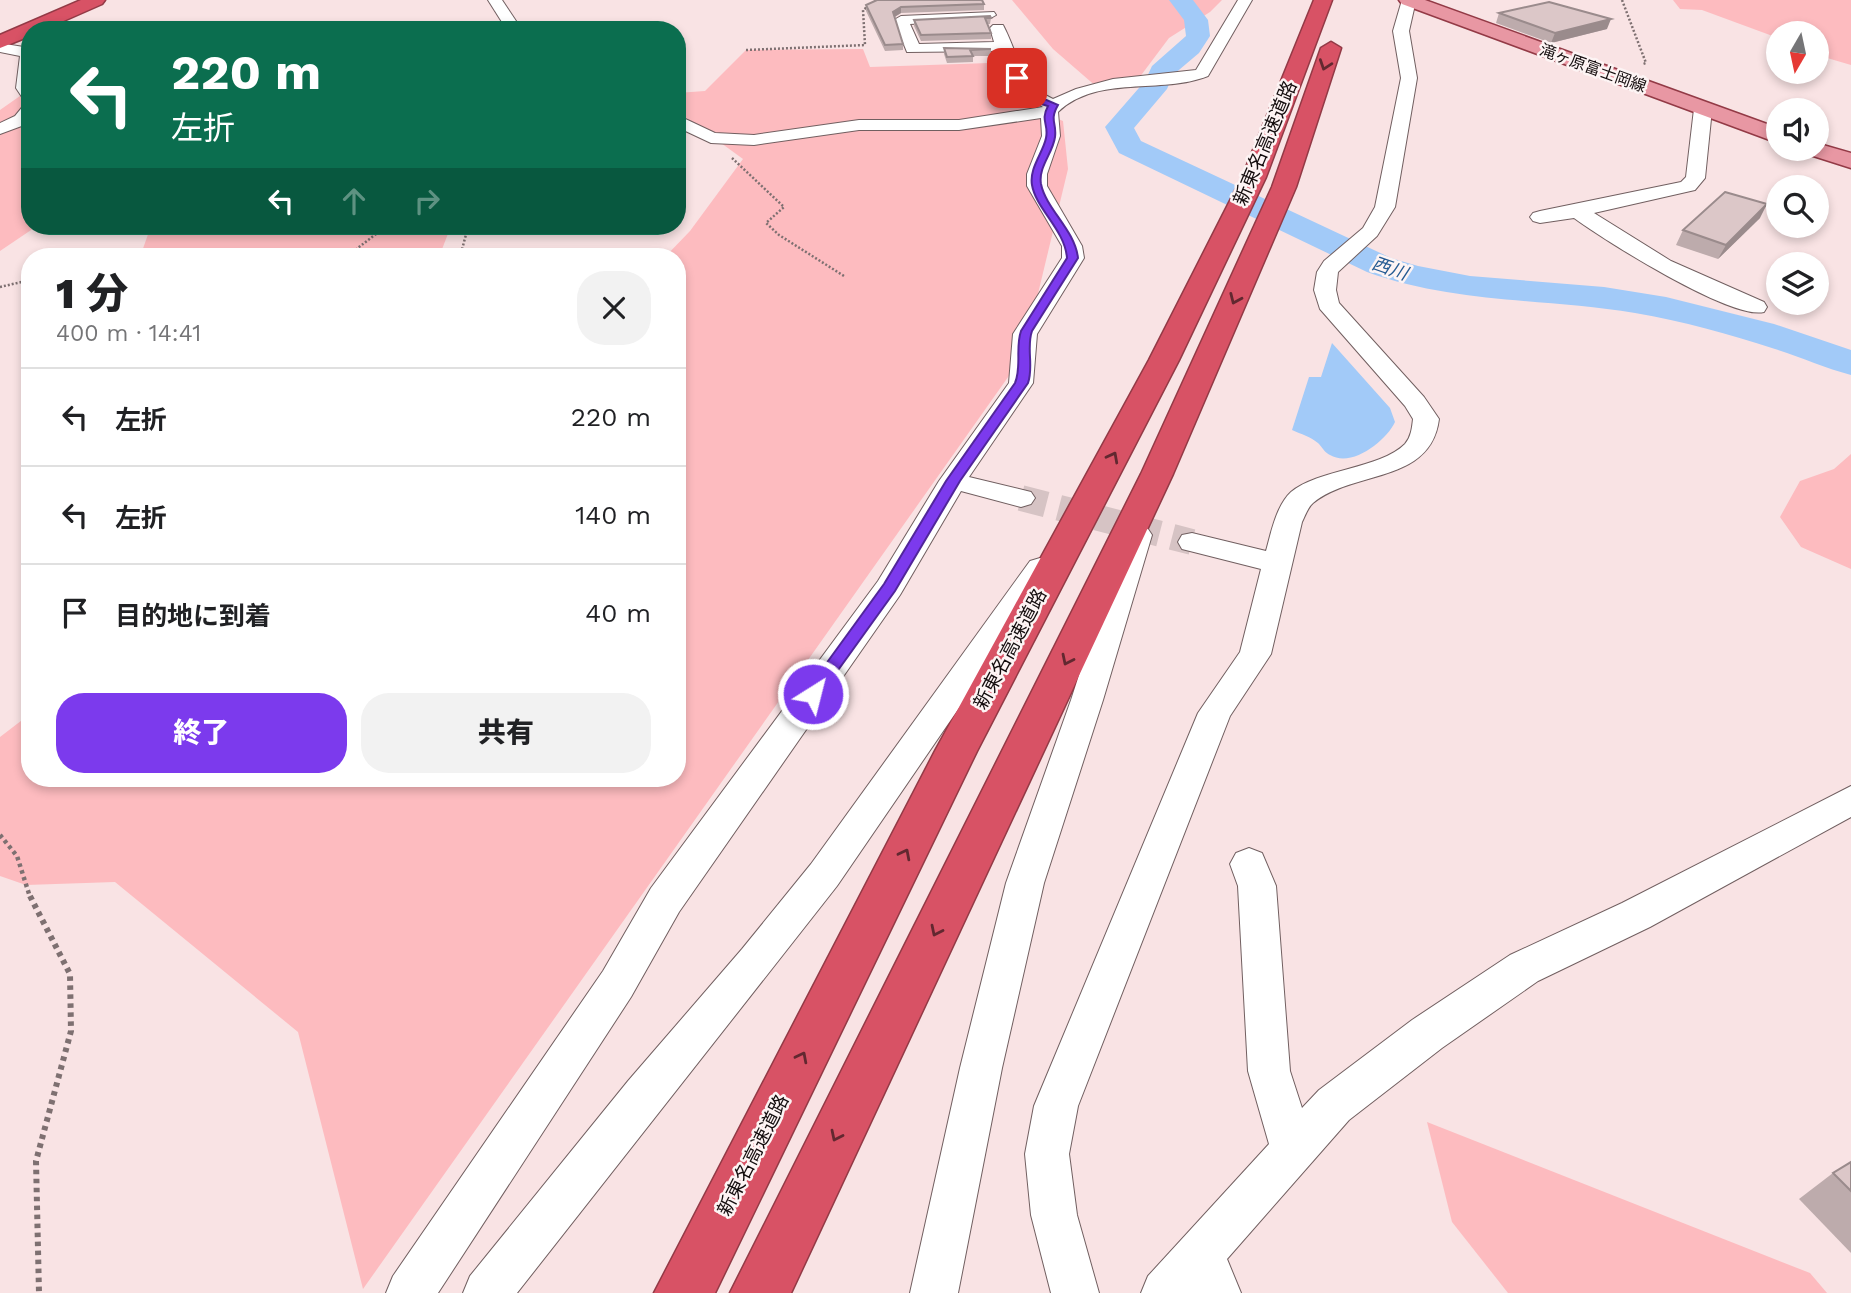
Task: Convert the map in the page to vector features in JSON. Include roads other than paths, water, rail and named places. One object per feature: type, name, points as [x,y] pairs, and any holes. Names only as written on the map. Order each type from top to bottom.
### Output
[{"type":"highway","points":[[54,21],[96,0]]},
{"type":"highway","points":[[69,21],[117,0]]},
{"type":"highway","name":"新東名高速道路","points":[[760,1293],[1157,474],[1245,233],[1254,177],[1323,0]]},
{"type":"highway","name":"新東名高速道路","points":[[684,1293],[956,751],[1164,360],[1245,233],[1284,187],[1335,35]]},
{"type":"highway","points":[[2,47],[21,38]]},
{"type":"highway","points":[[2,47],[21,41]]},
{"type":"main road","name":"滝ヶ原富士岡線","points":[[1408,0],[1766,132]]},
{"type":"main road","points":[[1829,154],[1851,161]]},
{"type":"street","points":[[495,0],[509,21]]},
{"type":"street","points":[[686,125],[712,138],[754,140],[859,125],[959,125],[1051,108],[1079,93],[1202,73],[1245,0]]},
{"type":"street","points":[[1075,1293],[1054,1215],[1047,1154],[1056,1107],[1215,713],[1255,654],[1288,523],[1300,499],[1319,488],[1394,461],[1414,450],[1424,434],[1426,419],[1415,402],[1328,304],[1324,285],[1327,269],[1376,225],[1385,207],[1409,78],[1401,31],[1408,0]]},
{"type":"street","points":[[1003,46],[913,49],[901,20],[985,7],[998,26],[1003,46],[1017,78],[1051,108]]},
{"type":"street","points":[[2,47],[21,50]]},
{"type":"street","points":[[410,1293],[602,1006],[665,900],[890,588],[953,481],[1021,383],[1025,373],[1023,341],[1026,331],[1073,258],[1072,246],[1037,186],[1037,174],[1051,136],[1051,108]]},
{"type":"street","points":[[1540,217],[1688,186],[1695,178],[1703,109]]},
{"type":"street","points":[[0,129],[21,120]]},
{"type":"street","points":[[1578,211],[1606,233],[1692,281],[1756,307]]},
{"type":"street","points":[[934,1293],[981,1068],[1025,883],[1087,700],[1157,474]]},
{"type":"street","points":[[953,481],[1021,498]]},
{"type":"street","points":[[487,1293],[635,1107],[756,962],[824,874],[1092,495]]},
{"type":"street","points":[[1192,542],[1278,564]]},
{"type":"street","points":[[1165,1293],[1209,1273],[1294,1152],[1334,1105],[1427,1034],[1524,968],[1636,915],[1851,800]]},
{"type":"street","points":[[1249,864],[1256,886],[1269,1071],[1294,1152]]},
{"type":"water","points":[[1332,343],[1390,408],[1395,422],[1376,444],[1348,458],[1330,455],[1315,441],[1292,430],[1309,377],[1321,377]]},
{"type":"waterway","name":"西川","points":[[1181,0],[1196,20],[1198,36],[1190,48],[1161,72],[1158,83],[1119,127],[1129,147],[1379,265],[1405,274],[1470,287],[1604,298],[1666,308],[1761,332],[1851,363]]},
{"type":"tunnel","points":[[1021,498],[1192,542]]}]
